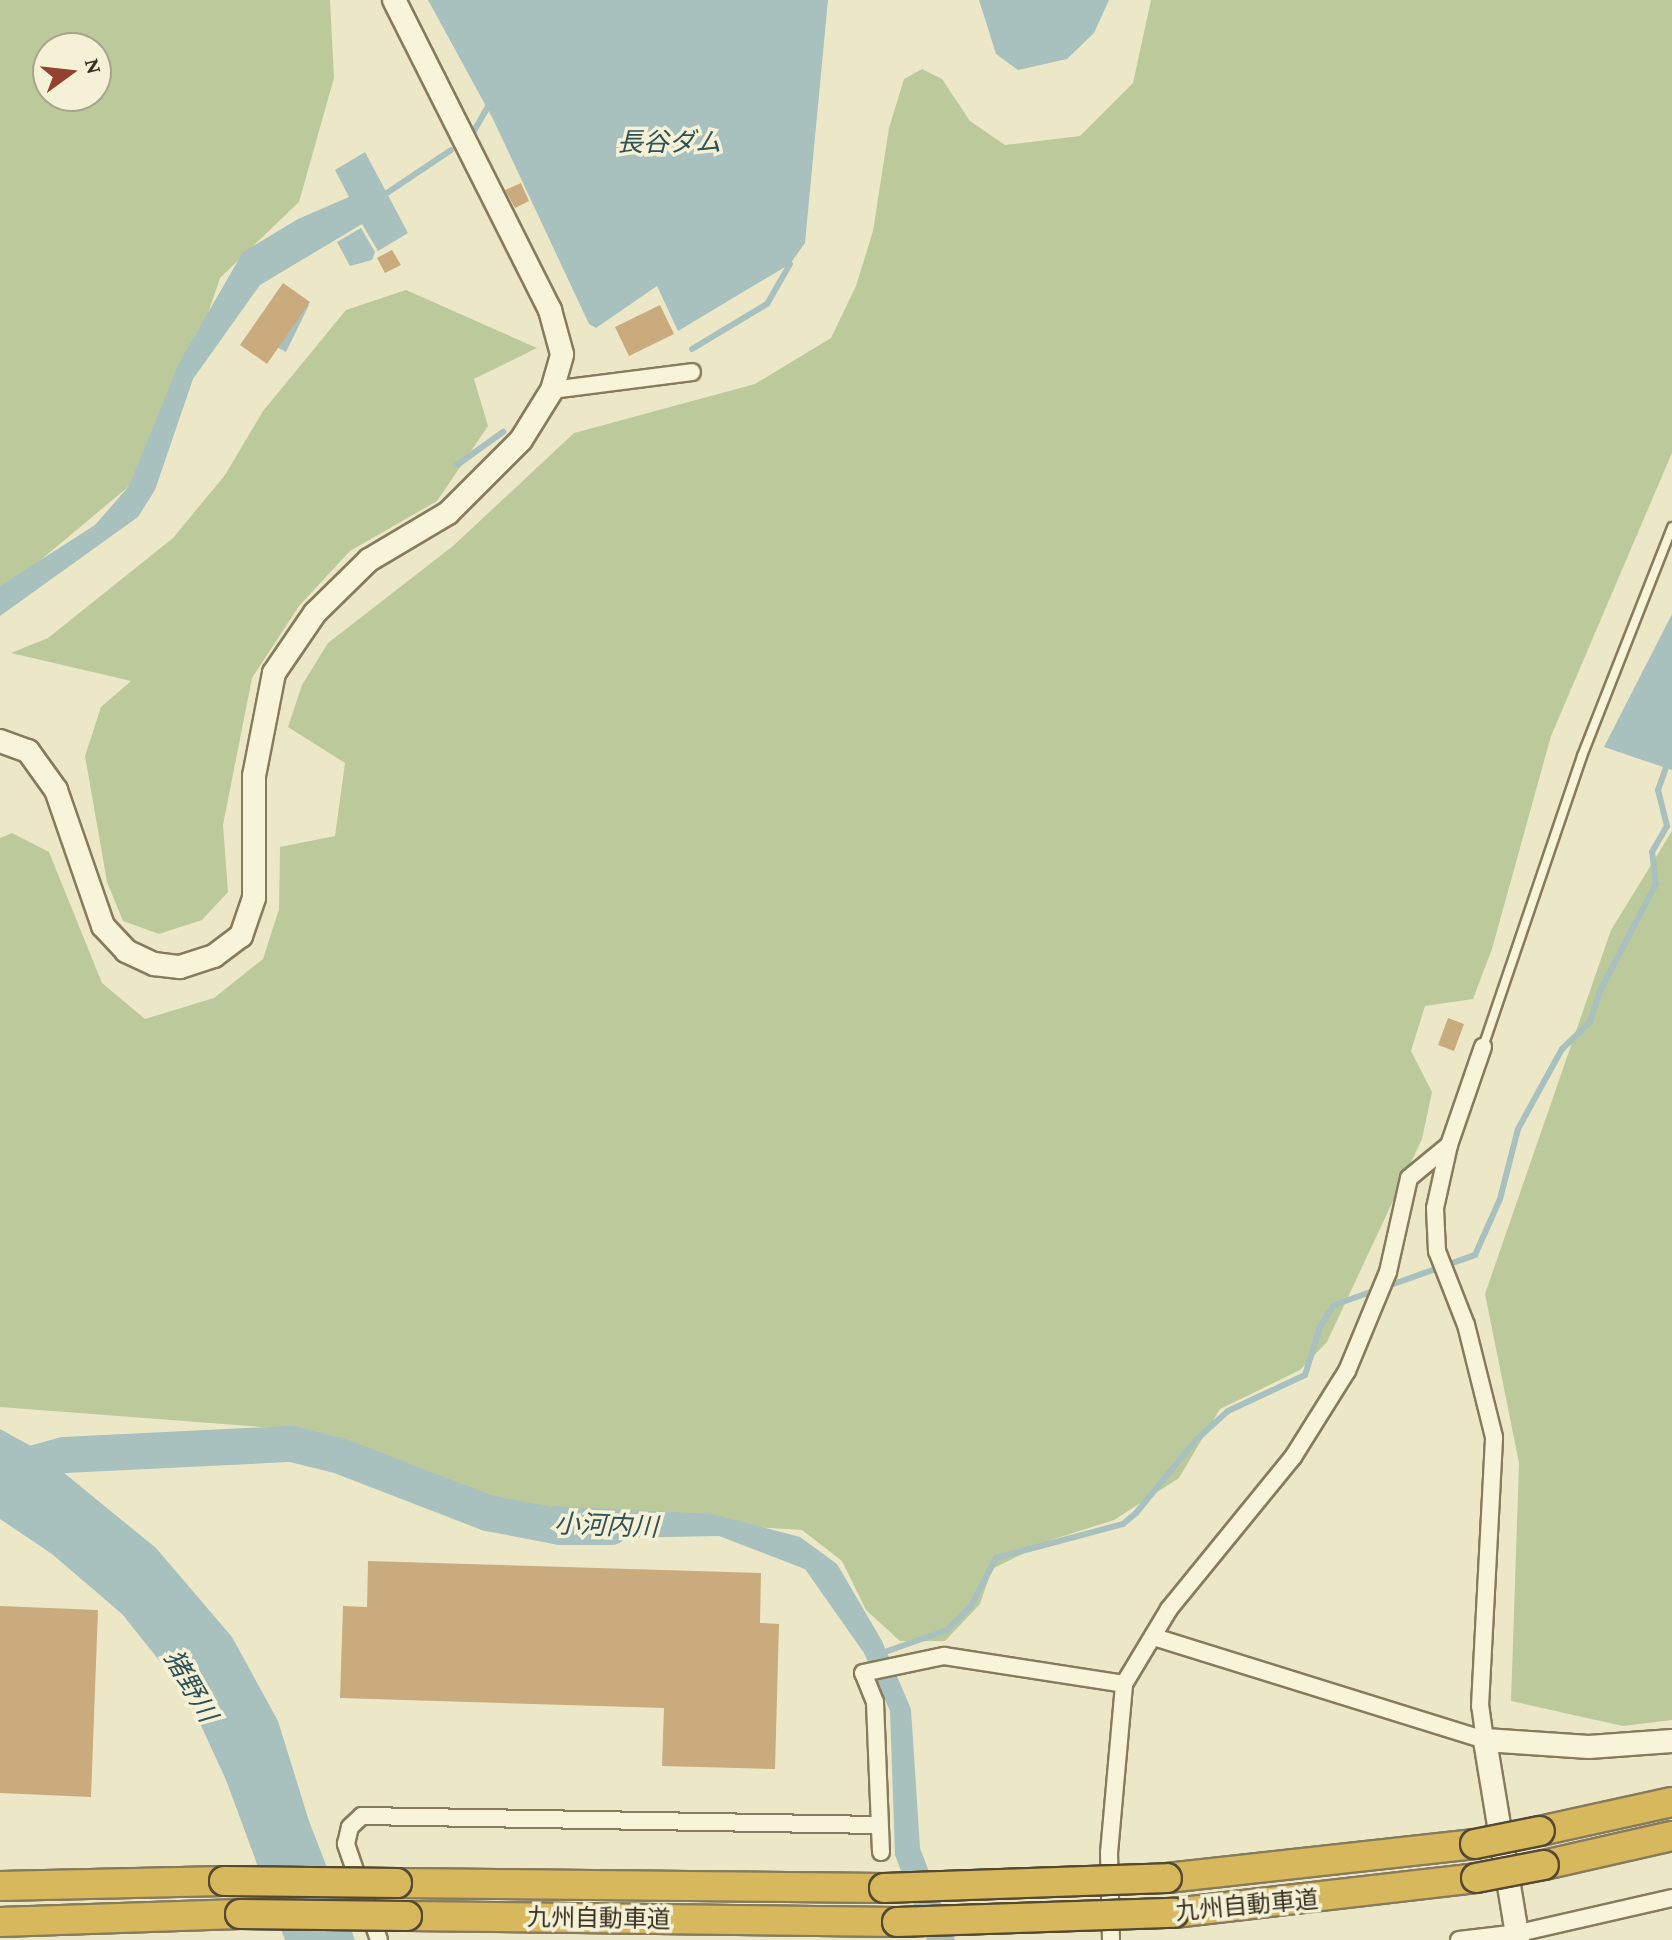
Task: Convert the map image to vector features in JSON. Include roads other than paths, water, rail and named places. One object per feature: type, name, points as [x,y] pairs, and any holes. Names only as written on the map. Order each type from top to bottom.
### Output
[{"type":"highway","name":"九州自動車道","points":[[0,1886],[224,1881],[884,1888],[1167,1878],[1475,1844],[1672,1802]]},
{"type":"highway","name":"九州自動車道","points":[[0,1922],[240,1914],[897,1922],[1174,1913],[1476,1878],[1672,1836]]},
{"type":"street","points":[[0,741],[28,751],[56,790],[103,926],[126,951],[154,964],[180,967],[214,956],[241,936],[254,898],[254,776],[274,673],[315,613],[369,560],[448,513],[510,452],[552,390],[562,354],[550,310],[394,0]]},
{"type":"street","points":[[552,390],[692,372]]},
{"type":"street","points":[[1483,1047],[1449,1145],[1435,1208],[1437,1251],[1466,1325],[1494,1437],[1480,1706],[1519,1936]]},
{"type":"street","points":[[1111,1940],[1109,1853],[1124,1684],[1169,1609],[1293,1457],[1347,1371],[1388,1272],[1409,1178],[1449,1145]]},
{"type":"street","points":[[1154,1637],[1485,1740],[1589,1747],[1672,1741]]},
{"type":"street","points":[[881,1852],[877,1825],[875,1702],[863,1673],[944,1656],[1124,1684]]},
{"type":"street","points":[[379,1940],[346,1844],[350,1827],[362,1816],[877,1825]]},
{"type":"street","points":[[1459,1940],[1519,1936],[1672,1898]]},
{"type":"lane","points":[[1483,1047],[1582,756],[1672,527]]},
{"type":"water","name":"長谷ダム","points":[[428,0],[828,0],[805,243],[790,264],[678,331],[657,286],[596,328],[589,324],[493,119]]},
{"type":"water","points":[[979,0],[1109,0],[1094,33],[1067,59],[1018,70],[996,54]]},
{"type":"water","points":[[365,152],[408,233],[378,251],[362,224],[260,285],[193,379],[155,490],[138,517],[0,616],[0,586],[95,525],[129,486],[179,363],[243,252],[298,219],[349,197],[335,170]]},
{"type":"water","points":[[361,228],[375,252],[372,260],[350,266],[337,242]]},
{"type":"water","points":[[287,293],[309,305],[286,352],[263,340]]},
{"type":"water","points":[[1672,614],[1672,770],[1604,747]]},
{"type":"water","name":"猪野川","points":[[0,1429],[31,1446],[156,1548],[232,1637],[278,1721],[309,1821],[355,1940],[285,1940],[226,1780],[187,1695],[122,1614],[52,1554],[0,1519]]},
{"type":"water","points":[[553,1506],[712,1514],[800,1537],[837,1564],[882,1641],[911,1709],[920,1848],[955,1940],[927,1940],[895,1855],[890,1711],[864,1653],[805,1569],[719,1536],[567,1539]]},
{"type":"waterway","points":[[470,138],[490,103]]},
{"type":"waterway","points":[[381,197],[451,150]]},
{"type":"waterway","points":[[692,349],[767,304],[790,264]]},
{"type":"waterway","points":[[457,465],[503,432]]},
{"type":"waterway","points":[[882,1653],[947,1630],[971,1606],[996,1558],[1123,1524],[1136,1513],[1196,1440],[1228,1411],[1305,1375],[1320,1327],[1334,1305],[1475,1255],[1500,1199],[1518,1129],[1562,1049],[1590,1022],[1601,989],[1656,884],[1652,852],[1667,826],[1658,790],[1672,751]]},
{"type":"waterway","name":"小河内川","points":[[0,1473],[64,1455],[292,1444],[340,1456],[488,1513],[561,1527],[611,1527]]}]
